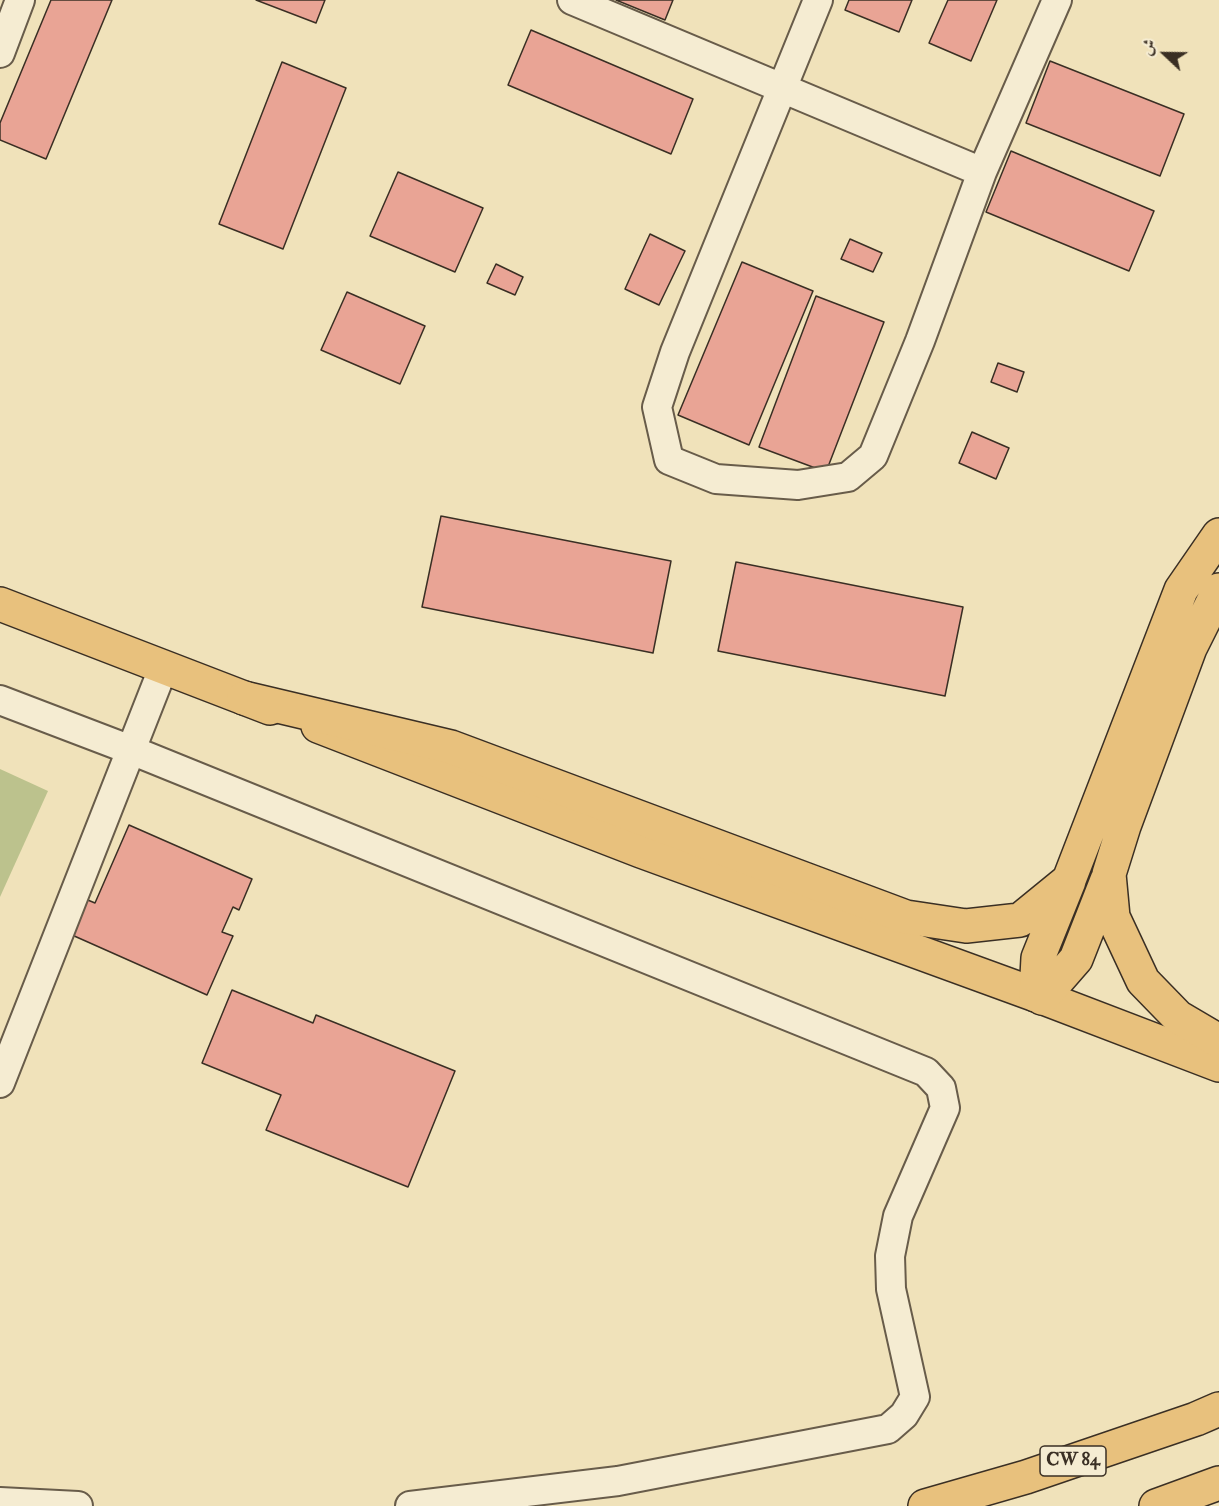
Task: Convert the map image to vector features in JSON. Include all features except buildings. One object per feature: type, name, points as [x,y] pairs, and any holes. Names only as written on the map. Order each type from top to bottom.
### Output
[{"type":"main road","points":[[1039,997],[1038,958],[1181,590],[1219,535]]},
{"type":"main road","points":[[1039,997],[1076,959],[1190,648],[1219,590]]},
{"type":"main road","points":[[0,604],[641,851],[1219,1065]]},
{"type":"main road","points":[[244,698],[451,747],[906,917],[966,926],[1020,920],[1069,880]]},
{"type":"main road","points":[[1109,874],[1113,917],[1143,981],[1178,1017],[1219,1041]]},
{"type":"main road","name":"CW 84","points":[[925,1506],[1026,1477],[1219,1409]]},
{"type":"main road","points":[[1156,1506],[1219,1483]]},
{"type":"street","points":[[0,53],[20,0]]},
{"type":"street","points":[[572,0],[982,172]]},
{"type":"street","points":[[818,0],[675,352],[657,407],[669,460],[716,479],[798,485],[848,477],[873,456],[920,341],[982,172],[1057,0]]},
{"type":"street","points":[[0,1083],[164,666]]},
{"type":"street","points":[[0,700],[131,750],[926,1072],[941,1088],[945,1108],[898,1216],[890,1256],[891,1289],[915,1397],[904,1415],[888,1429],[618,1481],[410,1506]]},
{"type":"street","points":[[0,1502],[78,1506]]},
{"type":"green space","points":[[0,769],[48,791],[0,897]]}]
